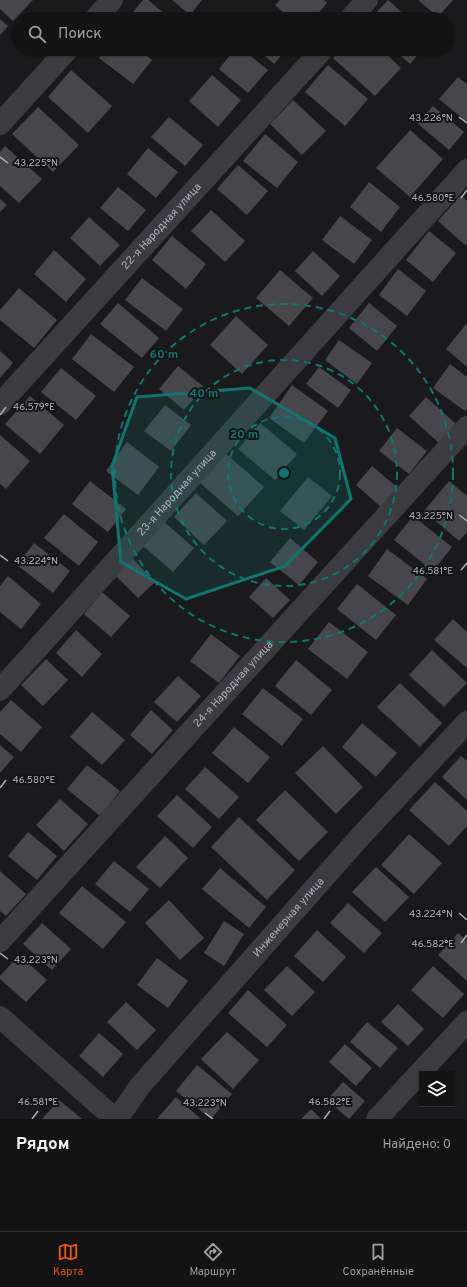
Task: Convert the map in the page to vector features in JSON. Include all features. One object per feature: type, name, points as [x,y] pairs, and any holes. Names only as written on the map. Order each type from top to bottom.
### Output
[{"type":"street","points":[[101,12],[112,0]]},
{"type":"street","points":[[357,12],[368,0]]},
{"type":"street","points":[[0,124],[62,56]]},
{"type":"street","name":"22-я Народная улица","points":[[0,404],[317,56]]},
{"type":"street","name":"23-я Народная улица","points":[[0,690],[467,170]]},
{"type":"street","name":"24-я Народная улица","points":[[0,941],[467,427]]},
{"type":"street","name":"Инженерная улица","points":[[116,1119],[145,1080],[358,839],[467,722]]},
{"type":"street","points":[[0,1017],[116,1119]]},
{"type":"street","points":[[377,1119],[467,1022]]},
{"type":"highlighted area","points":[[250,388],[335,438],[351,499],[285,566],[186,599],[121,562],[112,466],[137,397]]},
{"type":"building","points":[[0,0],[33,0],[22,12],[12,12],[12,20],[0,9]]},
{"type":"building","points":[[143,0],[148,0],[163,12],[133,12]]},
{"type":"building","points":[[172,0],[202,0],[192,12],[186,12]]},
{"type":"building","points":[[280,0],[324,0],[327,3],[319,12],[283,12],[275,5]]},
{"type":"building","points":[[388,0],[401,12],[377,12]]},
{"type":"building","points":[[418,0],[453,0],[442,12],[432,12]]},
{"type":"building","points":[[0,19],[8,26],[0,35]]},
{"type":"building","points":[[101,56],[147,56],[152,60],[133,84],[99,58]]},
{"type":"building","points":[[229,56],[251,56],[268,70],[248,93],[219,69]]},
{"type":"building","points":[[265,56],[281,56],[274,64]]},
{"type":"building","points":[[335,56],[388,56],[401,68],[375,96],[333,58]]},
{"type":"building","points":[[401,56],[417,56],[410,64]]},
{"type":"building","points":[[328,65],[368,99],[345,126],[305,92]]},
{"type":"building","points":[[71,70],[112,106],[88,133],[48,97]]},
{"type":"building","points":[[212,75],[241,100],[218,127],[189,101]]},
{"type":"building","points":[[458,77],[467,84],[467,122],[439,99]]},
{"type":"building","points":[[293,100],[326,131],[302,155],[270,124]]},
{"type":"building","points":[[433,106],[464,132],[449,150],[418,124]]},
{"type":"building","points":[[38,107],[79,145],[53,172],[12,134]]},
{"type":"building","points":[[169,117],[203,145],[185,166],[151,137]]},
{"type":"building","points":[[410,130],[443,159],[410,197],[376,168]]},
{"type":"building","points":[[265,134],[298,162],[277,188],[243,161]]},
{"type":"building","points":[[5,146],[42,179],[19,203],[0,186],[0,152]]},
{"type":"building","points":[[148,148],[178,172],[156,198],[127,174]]},
{"type":"building","points":[[238,165],[268,191],[247,215],[217,189]]},
{"type":"building","points":[[369,182],[400,207],[381,232],[350,207]]},
{"type":"building","points":[[118,187],[146,210],[128,231],[100,208]]},
{"type":"building","points":[[461,195],[467,201],[467,243],[465,245],[438,221]]},
{"type":"building","points":[[0,199],[7,205],[0,212]]},
{"type":"building","points":[[211,210],[245,241],[225,262],[191,231]]},
{"type":"building","points":[[340,216],[372,240],[354,264],[322,240]]},
{"type":"building","points":[[89,217],[120,245],[100,266],[70,238]]},
{"type":"building","points":[[429,231],[456,253],[433,282],[406,260]]},
{"type":"building","points":[[172,236],[206,264],[186,289],[152,260]]},
{"type":"building","points":[[54,250],[86,279],[66,302],[34,274]]},
{"type":"building","points":[[313,251],[340,276],[322,296],[295,271]]},
{"type":"building","points":[[398,269],[426,291],[407,316],[379,295]]},
{"type":"building","points":[[280,270],[313,298],[289,326],[256,298]]},
{"type":"building","points":[[142,278],[183,309],[166,331],[125,300]]},
{"type":"building","points":[[19,288],[57,320],[34,348],[0,320],[0,310]]},
{"type":"building","points":[[118,303],[159,338],[142,358],[100,324]]},
{"type":"building","points":[[369,303],[397,326],[377,351],[349,328]]},
{"type":"building","points":[[236,316],[268,345],[242,374],[210,345]]},
{"type":"building","points":[[467,323],[467,367],[446,349]]},
{"type":"building","points":[[91,334],[134,367],[114,392],[72,359]]},
{"type":"building","points":[[339,340],[372,363],[357,384],[325,360]]},
{"type":"building","points":[[0,351],[13,363],[0,378]]},
{"type":"building","points":[[450,364],[467,377],[467,409],[465,411],[433,388]]},
{"type":"building","points":[[178,366],[204,387],[184,410],[159,389]]},
{"type":"building","points":[[319,367],[351,390],[338,408],[306,384]]},
{"type":"building","points":[[61,368],[96,396],[76,420],[41,392]]},
{"type":"building","points":[[292,385],[328,411],[304,443],[269,418]]},
{"type":"building","points":[[30,396],[64,425],[40,454],[5,424]]},
{"type":"building","points":[[426,397],[456,424],[439,443],[409,416]]},
{"type":"building","points":[[165,405],[191,425],[171,451],[144,431]]},
{"type":"building","points":[[260,423],[297,454],[275,480],[238,449]]},
{"type":"building","points":[[397,428],[427,451],[409,474],[379,451]]},
{"type":"building","points":[[0,435],[30,461],[6,489],[0,484]]},
{"type":"building","points":[[127,442],[159,467],[138,495],[106,471]]},
{"type":"building","points":[[224,452],[264,487],[238,516],[199,482]]},
{"type":"building","points":[[372,466],[398,488],[382,508],[356,485]]},
{"type":"building","points":[[308,477],[332,496],[304,530],[280,511]]},
{"type":"building","points":[[90,481],[126,509],[108,532],[72,504]]},
{"type":"building","points":[[449,481],[467,496],[467,532],[459,541],[424,511]]},
{"type":"building","points":[[196,493],[227,521],[204,545],[174,517]]},
{"type":"building","points":[[64,514],[98,542],[79,566],[44,538]]},
{"type":"building","points":[[413,516],[452,547],[433,571],[394,540]]},
{"type":"building","points":[[162,520],[194,548],[173,572],[141,544]]},
{"type":"building","points":[[290,538],[318,562],[299,585],[270,562]]},
{"type":"building","points":[[34,543],[70,571],[53,593],[17,565]]},
{"type":"building","points":[[387,549],[427,579],[408,605],[368,576]]},
{"type":"building","points":[[130,556],[155,582],[138,598],[113,573]]},
{"type":"building","points":[[8,576],[41,604],[21,629],[0,612],[0,586]]},
{"type":"building","points":[[266,578],[290,600],[273,618],[249,597]]},
{"type":"building","points":[[357,584],[396,615],[376,640],[337,609]]},
{"type":"building","points":[[102,592],[130,616],[111,637],[84,614]]},
{"type":"building","points":[[453,619],[467,632],[467,668],[434,640]]},
{"type":"building","points":[[329,622],[368,652],[347,679],[308,649]]},
{"type":"building","points":[[76,630],[102,654],[82,677],[56,653]]},
{"type":"building","points":[[211,634],[240,656],[219,683],[190,661]]},
{"type":"building","points":[[432,650],[467,683],[444,707],[409,675]]},
{"type":"building","points":[[46,659],[68,680],[43,706],[21,685]]},
{"type":"building","points":[[296,660],[332,690],[311,715],[275,686]]},
{"type":"building","points":[[178,676],[201,696],[177,722],[154,702]]},
{"type":"building","points":[[400,683],[442,723],[420,747],[377,707]]},
{"type":"building","points":[[263,688],[303,719],[282,746],[242,714]]},
{"type":"building","points":[[11,700],[42,727],[21,752],[0,734],[0,712]]},
{"type":"building","points":[[151,710],[173,730],[152,754],[130,735]]},
{"type":"building","points":[[92,712],[125,740],[102,765],[70,737]]},
{"type":"building","points":[[362,723],[397,753],[376,777],[342,747]]},
{"type":"building","points":[[234,727],[270,757],[248,783],[212,753]]},
{"type":"building","points":[[0,745],[14,757],[0,773]]},
{"type":"building","points":[[323,746],[363,787],[336,814],[295,773]]},
{"type":"building","points":[[461,756],[467,761],[467,800],[442,777]]},
{"type":"building","points":[[87,765],[120,791],[100,816],[67,789]]},
{"type":"building","points":[[205,767],[239,797],[219,819],[185,789]]},
{"type":"building","points":[[435,782],[467,811],[467,826],[449,846],[409,810]]},
{"type":"building","points":[[285,790],[328,832],[299,861],[256,820]]},
{"type":"building","points":[[177,795],[212,827],[193,848],[157,816]]},
{"type":"building","points":[[60,799],[88,824],[64,851],[36,825]]},
{"type":"building","points":[[239,817],[295,870],[267,900],[211,847]]},
{"type":"building","points":[[28,832],[57,856],[37,880],[8,856]]},
{"type":"building","points":[[409,834],[442,863],[414,894],[381,865]]},
{"type":"building","points":[[165,836],[188,858],[160,888],[136,867]]},
{"type":"building","points":[[114,861],[149,889],[130,912],[95,884]]},
{"type":"building","points":[[376,867],[409,897],[385,922],[352,892]]},
{"type":"building","points":[[220,868],[266,907],[249,928],[202,889]]},
{"type":"building","points":[[0,871],[26,894],[6,916],[0,911]]},
{"type":"building","points":[[82,886],[126,922],[103,949],[59,913]]},
{"type":"building","points":[[169,900],[204,938],[180,960],[145,923]]},
{"type":"building","points":[[348,903],[382,933],[364,953],[330,923]]},
{"type":"building","points":[[224,921],[244,934],[224,966],[204,953]]},
{"type":"building","points":[[42,923],[71,949],[52,970],[23,944]]},
{"type":"building","points":[[317,930],[346,957],[323,982],[294,956]]},
{"type":"building","points":[[458,933],[467,941],[467,981],[438,955]]},
{"type":"building","points":[[19,955],[47,980],[26,1002],[0,979],[0,976]]},
{"type":"building","points":[[157,958],[188,981],[168,1008],[137,985]]},
{"type":"building","points":[[287,966],[315,992],[292,1016],[264,990]]},
{"type":"building","points":[[433,966],[464,994],[443,1018],[411,990]]},
{"type":"building","points":[[248,990],[287,1025],[267,1047],[228,1013]]},
{"type":"building","points":[[126,1002],[156,1030],[137,1050],[107,1022]]},
{"type":"building","points":[[398,1004],[424,1029],[408,1046],[381,1022]]},
{"type":"building","points":[[367,1022],[398,1048],[380,1068],[350,1042]]},
{"type":"building","points":[[227,1032],[259,1060],[233,1089],[201,1059]]},
{"type":"building","points":[[99,1033],[123,1054],[103,1077],[79,1056]]},
{"type":"building","points":[[345,1044],[372,1068],[356,1086],[329,1062]]},
{"type":"building","points":[[197,1065],[232,1094],[211,1119],[176,1091]]},
{"type":"building","points":[[343,1082],[365,1101],[349,1119],[327,1100]]},
{"type":"building","points":[[176,1097],[201,1119],[157,1119]]},
{"type":"building","points":[[59,1100],[82,1119],[42,1119]]},
{"type":"building","points":[[311,1109],[321,1119],[301,1119]]}]
